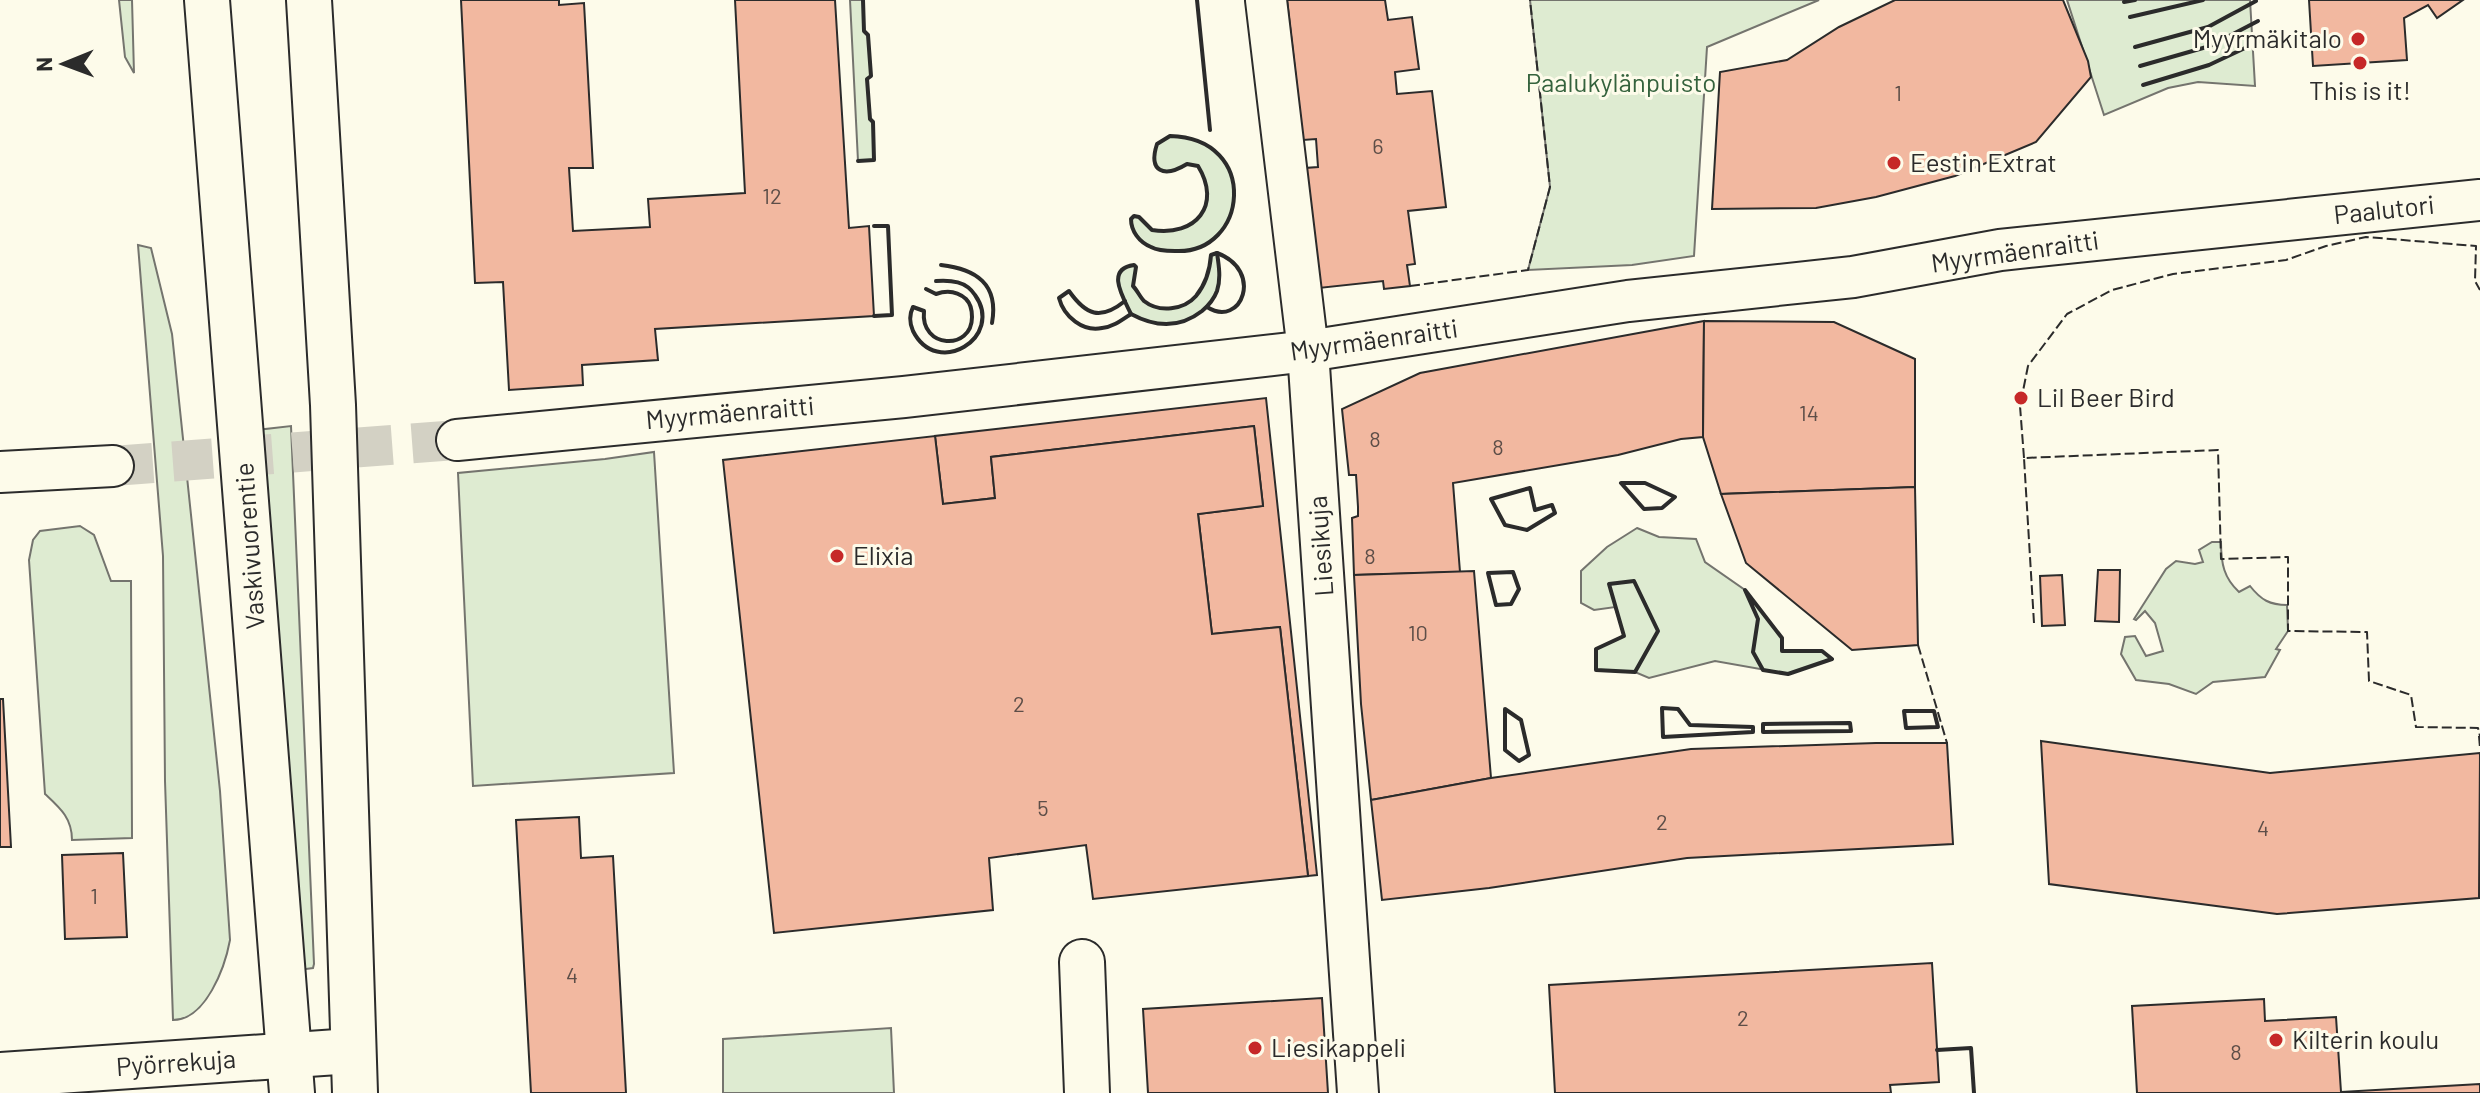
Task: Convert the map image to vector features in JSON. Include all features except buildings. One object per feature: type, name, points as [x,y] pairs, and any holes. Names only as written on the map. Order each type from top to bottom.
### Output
[{"type":"main road","name":"Vaskivuorentie","points":[[207,0],[290,1074]]},
{"type":"main road","points":[[309,0],[333,405],[353,1072]]},
{"type":"main road","points":[[1082,962],[1087,1093]]},
{"type":"main road","name":"Pyörrekuja","points":[[0,1075],[353,1072]]},
{"type":"street","name":"Liesikuja","points":[[1266,0],[1308,351],[1358,1093]]},
{"type":"street","name":"Paalutori","points":[[2288,220],[2480,200]]},
{"type":"street","name":"Myyrmäenraitti","points":[[457,440],[904,397],[1308,351],[1628,301],[1853,277],[2000,250],[2288,220]]},
{"type":"street","points":[[9,483],[113,466]]},
{"type":"green space","points":[[119,0],[132,0],[134,73],[125,57]]},
{"type":"green space","points":[[850,0],[863,0],[871,76],[867,79],[874,160],[858,161]]},
{"type":"green space","name":"Paalukylänpuisto","points":[[1530,0],[1819,0],[1707,47],[1694,256],[1632,265],[1528,270],[1550,187]]},
{"type":"green space","points":[[2067,0],[2250,0],[2255,86],[2198,82],[2168,88],[2104,115]]},
{"type":"green space","points":[[1170,136],[1199,142],[1219,155],[1231,174],[1234,196],[1229,217],[1218,235],[1199,247],[1175,251],[1157,249],[1143,242],[1136,236],[1131,219],[1139,217],[1152,230],[1168,231],[1192,223],[1206,205],[1205,180],[1198,166],[1187,164],[1171,171],[1156,167],[1157,144]]},
{"type":"green space","points":[[138,245],[151,248],[172,334],[220,791],[230,940],[224,964],[204,1002],[185,1018],[173,1020],[165,781],[163,556]]},
{"type":"green space","points":[[1217,253],[1219,272],[1216,294],[1202,311],[1185,321],[1167,324],[1149,322],[1131,314],[1118,278],[1125,268],[1136,267],[1133,286],[1144,301],[1156,307],[1178,307],[1196,296],[1206,277],[1211,255]]},
{"type":"green space","points":[[291,426],[314,964],[313,968],[306,969],[301,966],[257,430]]},
{"type":"green space","points":[[654,452],[674,773],[473,786],[458,473]]},
{"type":"green space","points":[[80,526],[94,535],[111,581],[131,581],[132,838],[72,840],[67,819],[45,794],[29,560],[33,540],[40,531]]},
{"type":"green space","points":[[1637,528],[1659,537],[1696,539],[1705,562],[1745,590],[1782,638],[1782,651],[1822,651],[1832,659],[1788,674],[1715,661],[1649,678],[1635,672],[1596,670],[1596,649],[1624,636],[1615,607],[1594,610],[1581,603],[1581,571],[1607,547]]},
{"type":"green space","points":[[2212,542],[2221,542],[2224,570],[2239,592],[2250,586],[2266,601],[2287,605],[2288,631],[2276,649],[2280,650],[2265,677],[2213,682],[2196,694],[2169,684],[2136,680],[2121,654],[2125,637],[2135,636],[2146,656],[2163,651],[2155,623],[2145,611],[2134,619],[2166,569],[2176,561],[2203,562],[2199,550]]},
{"type":"green space","points":[[891,1028],[894,1093],[723,1093],[723,1039]]},
{"type":"tunnel","points":[[113,466],[457,440]]},
{"type":"fence","points":[[1410,286],[1528,270],[1550,187],[1530,0]]},
{"type":"fence","points":[[2024,458],[2020,406],[2028,366],[2067,314],[2112,290],[2173,274],[2286,260],[2326,246],[2366,237],[2476,246],[2475,281],[2480,290]]},
{"type":"fence","points":[[2034,623],[2024,458],[2218,450],[2221,559],[2288,557],[2288,631],[2367,632],[2369,681],[2411,695],[2416,727],[2478,728],[2480,736]]},
{"type":"fence","points":[[1918,645],[1947,743]]},
{"type":"fence","points":[[2479,736],[2480,748]]},
{"type":"wall","points":[[858,161],[874,160],[867,79],[871,76],[863,0]]},
{"type":"wall","points":[[1197,0],[1210,130]]},
{"type":"wall","points":[[2124,2],[2135,0]]},
{"type":"wall","points":[[2130,17],[2203,0]]},
{"type":"wall","points":[[2135,47],[2208,27],[2256,1]]},
{"type":"wall","points":[[2140,66],[2210,46],[2258,21]]},
{"type":"wall","points":[[2143,85],[2209,65],[2262,40]]},
{"type":"wall","points":[[1170,136],[1199,142],[1219,155],[1231,174],[1234,196],[1229,217],[1218,235],[1199,247],[1175,251],[1157,249],[1143,242],[1136,236],[1131,219],[1139,217],[1152,230],[1168,231],[1192,223],[1206,205],[1205,180],[1198,166],[1187,164],[1171,171],[1160,170],[1156,166],[1157,144],[1170,136]]},
{"type":"wall","points":[[874,226],[888,226],[892,315],[874,316]]},
{"type":"wall","points":[[1217,253],[1219,272],[1216,294],[1202,311],[1185,321],[1167,324],[1149,322],[1131,314],[1118,278],[1125,268],[1136,267],[1133,286],[1144,301],[1157,307],[1178,307],[1196,296],[1206,277],[1211,255],[1217,253]]},
{"type":"wall","points":[[1207,307],[1219,312],[1230,310],[1243,295],[1244,283],[1240,272],[1232,261],[1217,253]]},
{"type":"wall","points":[[941,265],[965,270],[982,281],[992,298],[992,323]]},
{"type":"wall","points":[[926,289],[936,294],[955,293],[966,299],[972,312],[970,328],[956,340],[937,339],[925,324],[924,311],[913,307],[910,319],[913,331],[924,345],[937,352],[951,352],[964,347],[975,338],[981,325],[982,311],[975,295],[963,284],[936,281]]},
{"type":"wall","points":[[1125,301],[1101,313],[1081,306],[1069,291],[1059,298],[1070,317],[1088,328],[1110,326],[1131,314]]},
{"type":"wall","points":[[1621,483],[1645,483],[1675,497],[1662,508],[1644,509],[1621,483]]},
{"type":"wall","points":[[1530,488],[1535,510],[1552,505],[1555,513],[1527,530],[1505,525],[1491,499],[1530,488]]},
{"type":"wall","points":[[1513,572],[1519,589],[1511,604],[1496,605],[1488,573],[1513,572]]},
{"type":"wall","points":[[1634,581],[1658,631],[1635,672],[1596,670],[1596,649],[1624,636],[1609,584],[1634,581]]},
{"type":"wall","points":[[1745,590],[1782,638],[1782,651],[1822,651],[1832,659],[1788,674],[1763,670],[1753,652],[1758,619],[1745,590]]},
{"type":"wall","points":[[1662,708],[1678,709],[1690,725],[1753,727],[1753,732],[1663,737],[1662,708]]},
{"type":"wall","points":[[1505,709],[1521,720],[1529,755],[1519,761],[1505,750],[1505,709]]},
{"type":"wall","points":[[1904,711],[1934,711],[1938,727],[1906,728],[1904,711]]},
{"type":"wall","points":[[1850,723],[1851,731],[1763,732],[1763,724],[1850,723]]},
{"type":"wall","points":[[1937,1050],[1971,1048],[1974,1093]]},
{"type":"place","name":"Myyrmäkitalo","points":[[2358,39]]},
{"type":"place","name":"This is it!","points":[[2360,63]]},
{"type":"place","name":"Eestin Extrat","points":[[1894,163]]},
{"type":"place","name":"Lil Beer Bird","points":[[2021,398]]},
{"type":"place","name":"Elixia","points":[[837,556]]},
{"type":"place","name":"Kilterin koulu","points":[[2276,1040]]},
{"type":"place","name":"Liesikappeli","points":[[1255,1048]]}]
